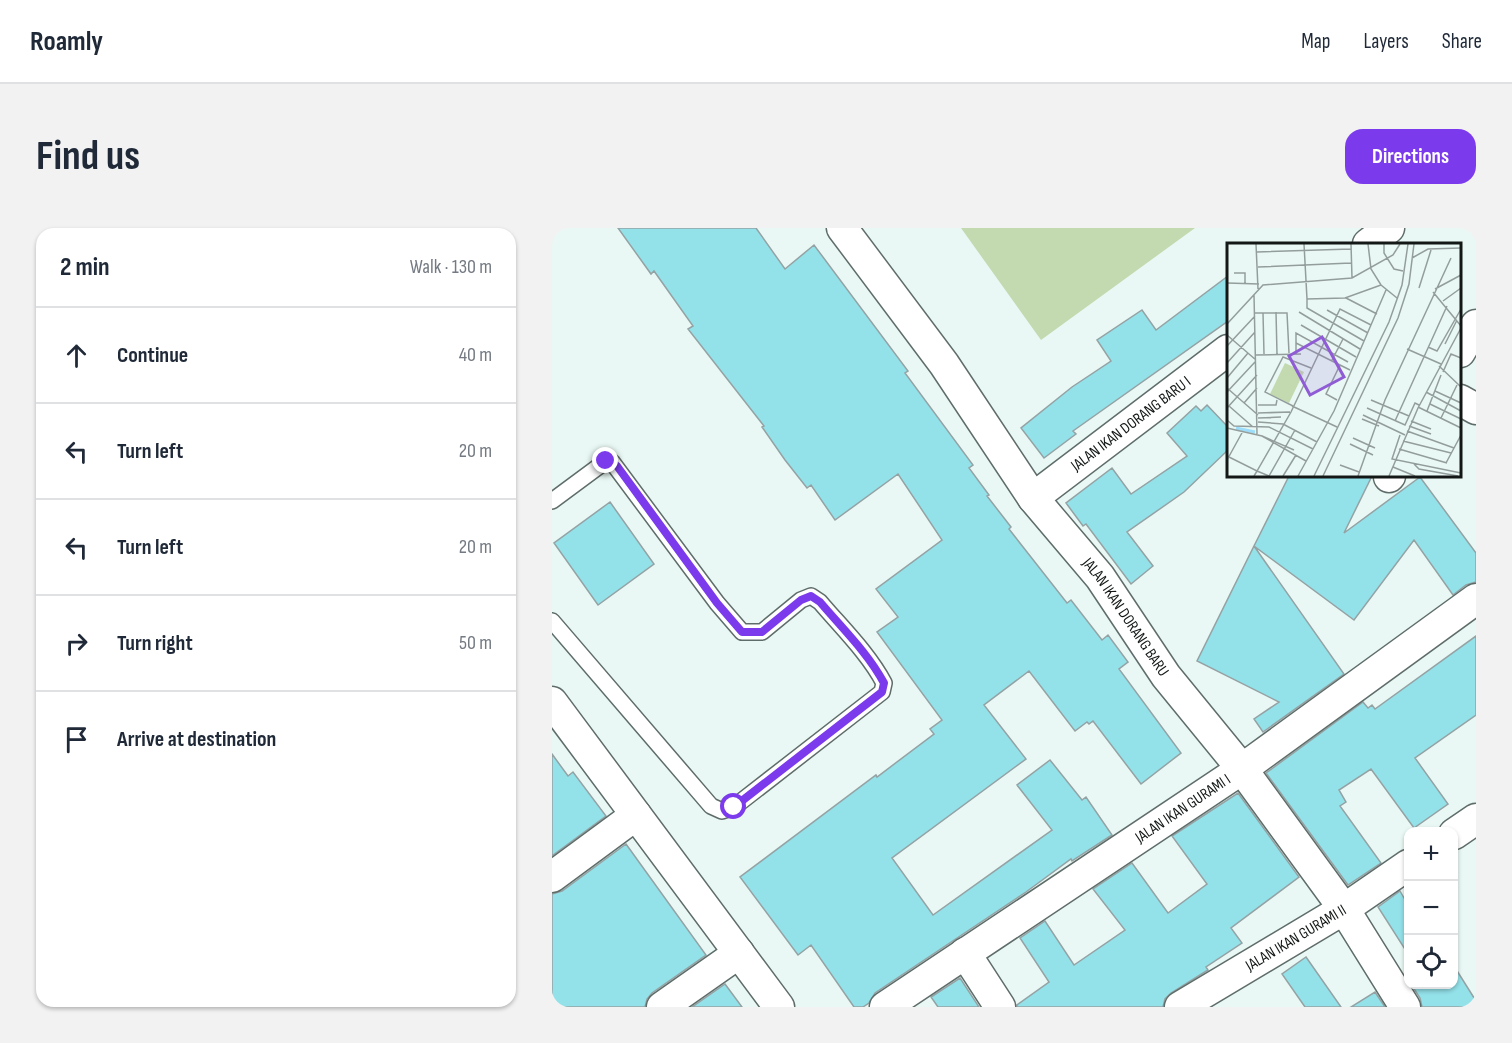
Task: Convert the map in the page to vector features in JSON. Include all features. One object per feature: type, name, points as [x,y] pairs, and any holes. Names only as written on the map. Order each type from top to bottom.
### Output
[{"type":"street","name":"JALAN IKAN DORANG BARU","points":[[842,228],[944,364],[1033,498],[1100,577],[1166,676],[1242,769],[1344,909],[1405,1007]]},
{"type":"street","points":[[1369,243],[1389,228]]},
{"type":"street","points":[[1461,350],[1476,325]]},
{"type":"street","name":"JALAN IKAN DORANG BARU I","points":[[1033,498],[1227,351]]},
{"type":"street","points":[[1461,401],[1476,409]]},
{"type":"street","name":"JALAN IKAN GURAMI I","points":[[885,1007],[1242,769],[1476,599]]},
{"type":"street","points":[[552,702],[779,1007]]},
{"type":"street","points":[[552,877],[636,814]]},
{"type":"street","points":[[1458,831],[1476,819]]},
{"type":"street","name":"JALAN IKAN GURAMI II","points":[[1180,1007],[1344,909],[1404,868]]},
{"type":"street","points":[[662,1007],[740,953]]},
{"type":"street","points":[[965,953],[1000,1007]]},
{"type":"lane","points":[[552,501],[606,461],[612,462],[717,603],[742,632],[762,632],[801,600],[811,596],[820,602],[862,652],[877,670],[884,683],[882,692],[734,807],[722,811],[711,806],[552,621]]},
{"type":"green space","points":[[961,228],[1195,228],[1041,340]]},
{"type":"building","points":[[618,228],[756,228],[785,269],[814,245],[908,371],[905,373],[973,465],[969,468],[1011,527],[1009,529],[1067,603],[1071,600],[1102,640],[1108,635],[1128,662],[1119,669],[1181,753],[1141,784],[1093,721],[1089,724],[1087,722],[1075,731],[1029,671],[984,705],[1026,759],[892,858],[933,915],[1052,830],[1017,785],[1050,760],[1082,800],[1086,797],[1112,835],[1072,861],[1071,859],[1026,892],[875,993],[869,1003],[863,1007],[854,1007],[811,945],[798,955],[740,877],[934,734],[930,729],[942,720],[877,632],[898,617],[876,589],[942,540],[898,474],[835,520],[811,485],[807,488],[785,460],[762,427],[764,426],[688,329],[693,326],[654,271],[651,274]]},
{"type":"building","points":[[1227,277],[1227,322],[1073,431],[1076,434],[1044,458],[1021,428],[1072,387],[1111,361],[1097,340],[1142,310],[1156,330]]},
{"type":"building","points":[[1207,405],[1227,426],[1227,451],[1184,492],[1127,532],[1153,566],[1131,584],[1086,524],[1083,526],[1066,503],[1112,468],[1131,494],[1187,456],[1167,433],[1196,406],[1201,411]]},
{"type":"building","points":[[1288,477],[1372,477],[1344,533],[1420,477],[1476,553],[1476,582],[1466,585],[1453,595],[1414,540],[1354,620],[1254,546]]},
{"type":"building","points":[[610,502],[654,564],[598,605],[554,543]]},
{"type":"building","points":[[1254,546],[1344,674],[1263,732],[1254,719],[1279,702],[1197,661]]},
{"type":"building","points":[[1476,636],[1476,715],[1415,758],[1448,804],[1413,827],[1371,769],[1339,790],[1346,802],[1340,806],[1381,863],[1348,885],[1266,773],[1363,702],[1368,708],[1372,705],[1375,709]]},
{"type":"building","points":[[552,754],[568,776],[573,772],[606,816],[552,856]]},
{"type":"building","points":[[1238,793],[1299,877],[1231,928],[1242,943],[1206,967],[1208,970],[1171,993],[1165,999],[1163,1007],[1017,1007],[1049,982],[1020,938],[1045,921],[1074,965],[1125,930],[1093,889],[1132,863],[1168,913],[1207,884],[1172,836]]},
{"type":"building","points":[[626,844],[706,955],[652,993],[645,1007],[552,1007],[552,894],[562,891]]},
{"type":"building","points":[[1400,891],[1404,898],[1404,948],[1378,907]]},
{"type":"building","points":[[1306,957],[1341,1007],[1305,1007],[1282,974]]},
{"type":"building","points":[[1458,972],[1476,1001],[1476,1007],[1422,1007],[1414,989],[1458,989]]},
{"type":"building","points":[[960,978],[979,1007],[938,1007],[931,997]]},
{"type":"building","points":[[725,984],[742,1007],[692,1007]]},
{"type":"building","points":[[1375,992],[1385,1007],[1351,1007]]},
{"type":"route","points":[[606,461],[617,466],[717,603],[742,632],[762,632],[801,600],[811,596],[820,602],[862,652],[877,670],[884,683],[882,692],[734,807]]}]
